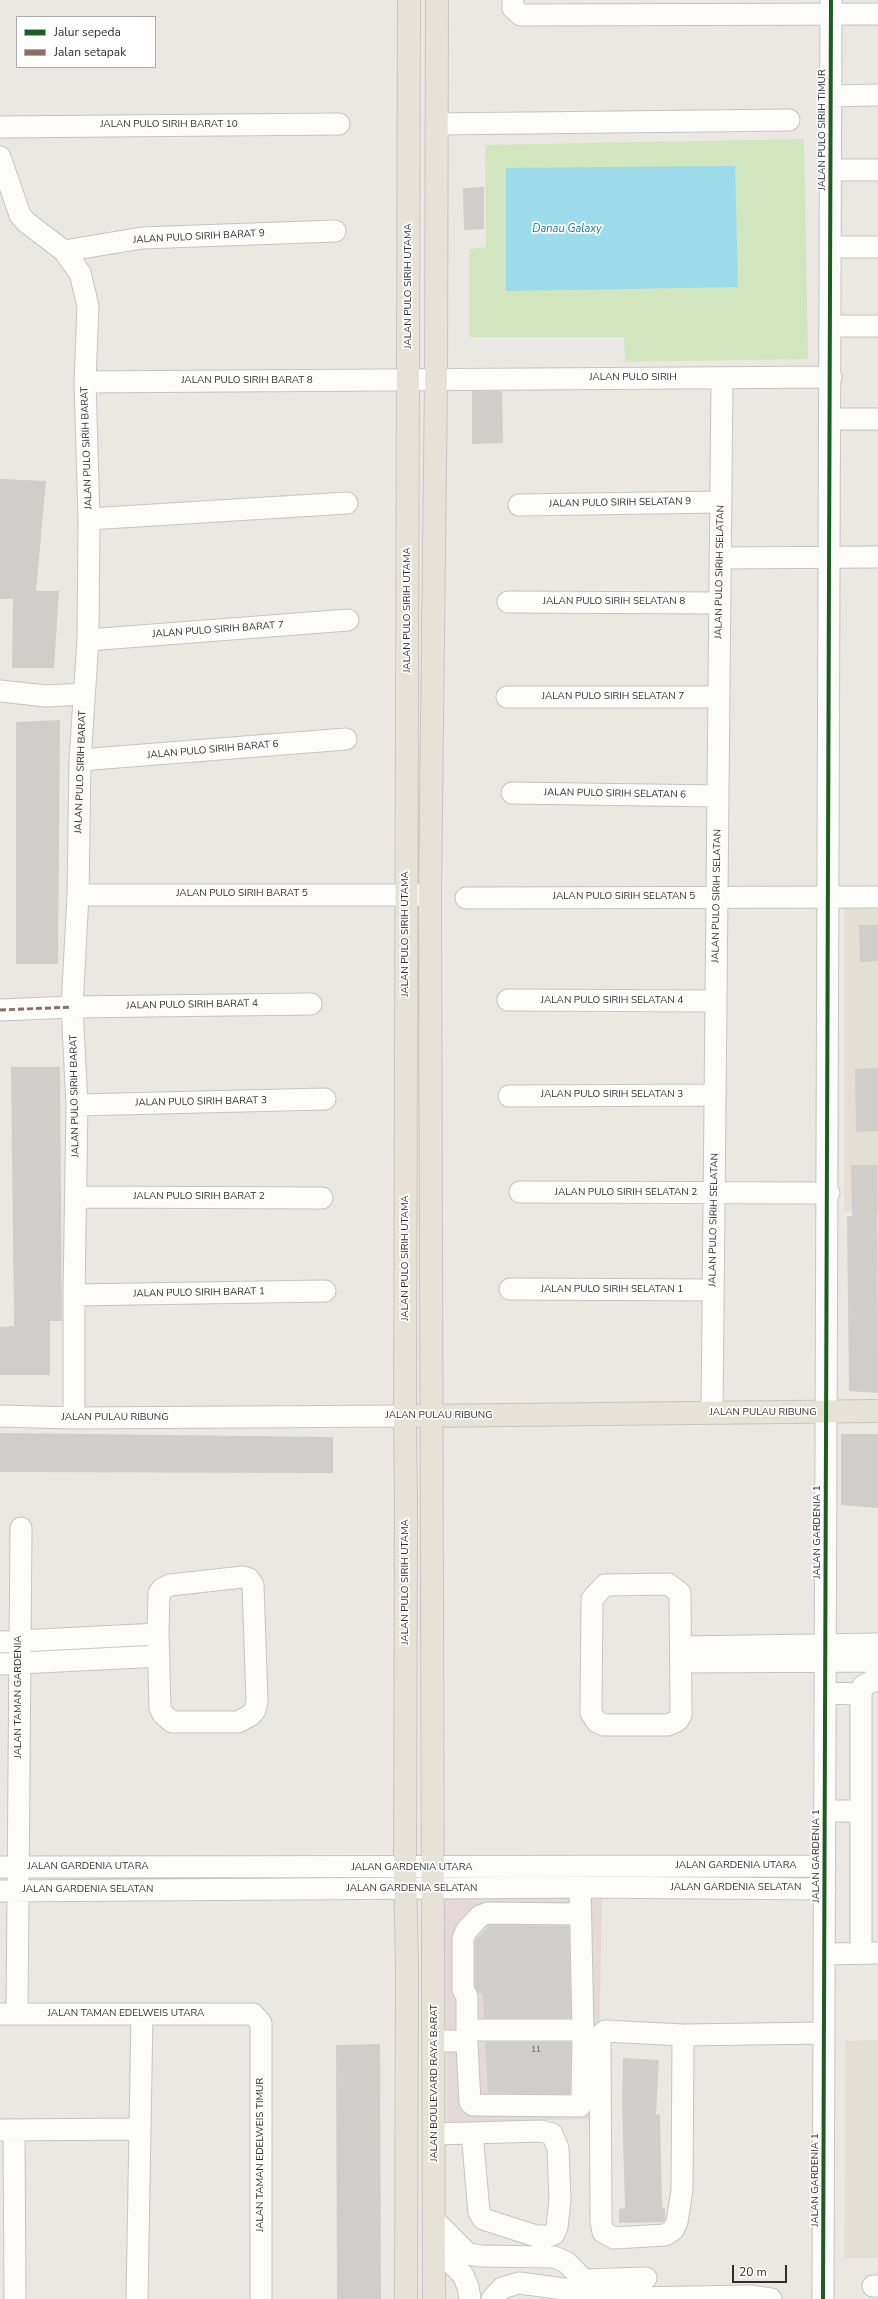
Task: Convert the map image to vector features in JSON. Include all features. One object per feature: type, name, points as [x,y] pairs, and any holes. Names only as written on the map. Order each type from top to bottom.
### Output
[{"type":"main road","name":"JALAN PULO SIRIH UTAMA","points":[[405,1868],[409,0]]},
{"type":"main road","points":[[434,1868],[432,1501],[433,1332],[430,895],[436,380],[438,124],[437,0]]},
{"type":"main road","points":[[406,1332],[433,1332]]},
{"type":"main road","name":"JALAN PULAU RIBUNG","points":[[405,1416],[827,1413],[878,1411]]},
{"type":"main road","points":[[406,1501],[432,1501]]},
{"type":"main road","points":[[405,1787],[434,1788]]},
{"type":"main road","points":[[405,1868],[407,1970],[406,2299]]},
{"type":"main road","name":"JALAN BOULEVARD RAYA BARAT","points":[[434,1868],[434,2041],[436,2134],[434,2299]]},
{"type":"main road","points":[[407,1970],[434,1970]]},
{"type":"street","points":[[513,0],[513,8],[521,15],[832,7],[878,14]]},
{"type":"street","name":"JALAN PULO SIRIH TIMUR","points":[[827,1413],[829,1193],[832,7]]},
{"type":"street","points":[[831,96],[878,95]]},
{"type":"street","points":[[438,124],[789,120]]},
{"type":"street","name":"JALAN PULO SIRIH BARAT 10","points":[[0,127],[339,124]]},
{"type":"street","name":"JALAN PULO SIRIH BARAT","points":[[0,157],[0,161],[22,219],[64,251],[80,273],[88,306],[85,382],[88,519],[88,640],[80,760],[78,895],[72,1007],[77,1105],[74,1418]]},
{"type":"street","points":[[831,170],[878,170]]},
{"type":"street","name":"JALAN PULO SIRIH BARAT 9","points":[[64,251],[142,238],[335,231]]},
{"type":"street","points":[[831,247],[878,247]]},
{"type":"street","points":[[831,326],[878,326]]},
{"type":"street","name":"JALAN PULO SIRIH","points":[[409,380],[830,377]]},
{"type":"street","name":"JALAN PULO SIRIH SELATAN","points":[[712,1414],[722,378]]},
{"type":"street","name":"JALAN PULO SIRIH BARAT 8","points":[[85,382],[409,380]]},
{"type":"street","points":[[830,419],[878,419]]},
{"type":"street","name":"JALAN PULO SIRIH SELATAN 9","points":[[519,505],[721,502]]},
{"type":"street","points":[[88,519],[347,503]]},
{"type":"street","points":[[720,558],[878,557]]},
{"type":"street","name":"JALAN PULO SIRIH SELATAN 8","points":[[508,602],[720,603]]},
{"type":"street","name":"JALAN PULO SIRIH BARAT 7","points":[[88,640],[348,620]]},
{"type":"street","points":[[0,691],[46,696],[84,694]]},
{"type":"street","name":"JALAN PULO SIRIH SELATAN 7","points":[[507,697],[719,698]]},
{"type":"street","name":"JALAN PULO SIRIH BARAT 6","points":[[80,760],[346,739]]},
{"type":"street","name":"JALAN PULO SIRIH SELATAN 6","points":[[512,793],[718,796]]},
{"type":"street","name":"JALAN PULO SIRIH BARAT 5","points":[[78,895],[430,895]]},
{"type":"street","name":"JALAN PULO SIRIH SELATAN 5","points":[[466,898],[878,897]]},
{"type":"street","name":"JALAN PULO SIRIH SELATAN 4","points":[[508,1000],[716,1001]]},
{"type":"street","name":"JALAN PULO SIRIH BARAT 4","points":[[0,1010],[72,1007],[311,1004]]},
{"type":"street","name":"JALAN PULO SIRIH SELATAN 3","points":[[508,1096],[715,1095]]},
{"type":"street","name":"JALAN PULO SIRIH BARAT 3","points":[[77,1105],[325,1100]]},
{"type":"street","name":"JALAN PULO SIRIH SELATAN 2","points":[[520,1192],[829,1193]]},
{"type":"street","name":"JALAN PULO SIRIH BARAT 2","points":[[77,1197],[322,1198]]},
{"type":"street","name":"JALAN PULO SIRIH SELATAN 1","points":[[510,1289],[713,1290]]},
{"type":"street","name":"JALAN PULO SIRIH BARAT 1","points":[[74,1295],[325,1291]]},
{"type":"street","name":"JALAN GARDENIA 1","points":[[823,2299],[827,1413]]},
{"type":"street","name":"JALAN PULAU RIBUNG","points":[[0,1416],[74,1418],[405,1416]]},
{"type":"street","name":"JALAN TAMAN GARDENIA","points":[[8,2014],[10,1642],[21,1528]]},
{"type":"street","points":[[243,1577],[249,1579],[253,1585],[258,1702],[251,1716],[238,1722],[172,1722],[162,1714],[160,1708],[158,1634],[158,1597],[165,1586],[243,1577]]},
{"type":"street","points":[[668,1584],[680,1593],[682,1654],[681,1714],[677,1721],[668,1725],[604,1725],[597,1722],[591,1713],[592,1599],[605,1586],[668,1584]]},
{"type":"street","points":[[10,1642],[158,1634]]},
{"type":"street","points":[[826,1653],[878,1644]]},
{"type":"street","points":[[682,1654],[826,1653],[878,1661]]},
{"type":"street","points":[[10,1664],[159,1656]]},
{"type":"street","points":[[825,1954],[870,1953],[861,1811],[861,1694],[863,1686],[872,1681],[878,1681]]},
{"type":"street","points":[[826,1693],[861,1694]]},
{"type":"street","points":[[825,1811],[861,1811]]},
{"type":"street","name":"JALAN GARDENIA UTARA","points":[[9,1867],[434,1868],[825,1866]]},
{"type":"street","points":[[580,1887],[583,2030],[582,2101],[580,2106],[473,2105],[470,2102],[466,2036],[467,1996],[463,1990],[463,1939],[466,1931],[480,1916],[488,1913],[576,1914],[580,1909]]},
{"type":"street","name":"JALAN GARDENIA SELATAN","points":[[9,1891],[580,1887],[825,1889]]},
{"type":"street","name":"JALAN TAMAN EDELWEIS UTARA","points":[[8,2014],[253,2014]]},
{"type":"street","name":"JALAN TAMAN EDELWEIS TIMUR","points":[[253,2014],[261,2023],[261,2299]]},
{"type":"street","points":[[137,2299],[142,2015]]},
{"type":"street","points":[[434,2041],[466,2036],[583,2030]]},
{"type":"street","points":[[683,2034],[682,2190],[677,2222],[673,2230],[664,2235],[614,2238],[603,2232],[601,2222],[600,2040],[605,2031],[683,2034],[824,2033]]},
{"type":"street","points":[[15,2299],[7,2130],[140,2129]]},
{"type":"street","points":[[436,2134],[472,2133],[548,2131],[555,2137],[559,2158],[560,2200],[557,2227],[554,2234],[549,2236],[536,2236],[483,2219],[479,2212],[472,2133]]},
{"type":"street","points":[[434,2220],[468,2254],[481,2256],[554,2257],[566,2262],[584,2280],[646,2278]]},
{"type":"street","points":[[434,2245],[463,2275],[470,2299]]},
{"type":"street","points":[[492,2299],[502,2288],[518,2283],[632,2298],[750,2296],[771,2299]]},
{"type":"shaded area","points":[[844,902],[878,903],[878,1212],[844,1211]]},
{"type":"shaded area","points":[[602,1889],[598,2119],[447,2122],[444,1896]]},
{"type":"shaded area","points":[[878,2040],[878,2258],[844,2258],[845,2041]]},
{"type":"green space","points":[[804,139],[808,359],[625,362],[624,337],[469,337],[469,249],[486,247],[485,145]]},
{"type":"water","name":"Danau Galaxy","points":[[735,166],[738,287],[506,291],[506,168]]},
{"type":"building","points":[[484,187],[484,229],[464,230],[463,188]]},
{"type":"building","points":[[472,391],[502,391],[503,443],[472,444]]},
{"type":"building","points":[[0,479],[46,481],[36,591],[59,591],[54,668],[12,668],[13,599],[0,599]]},
{"type":"building","points":[[60,720],[58,964],[16,964],[16,722]]},
{"type":"building","points":[[859,925],[878,925],[878,961],[860,962]]},
{"type":"building","points":[[11,1067],[60,1067],[62,1321],[50,1321],[50,1375],[0,1375],[0,1327],[14,1326]]},
{"type":"building","points":[[878,1068],[878,1131],[856,1132],[855,1069]]},
{"type":"building","points":[[851,1165],[877,1165],[878,1393],[849,1391],[847,1216],[852,1216]]},
{"type":"building","points":[[0,1433],[333,1437],[333,1473],[0,1472]]},
{"type":"building","points":[[841,1434],[878,1434],[878,1508],[841,1505]]},
{"type":"building","points":[[490,1925],[569,1926],[571,2018],[484,2018],[483,1993],[478,1993],[475,1986],[475,1941]]},
{"type":"building","points":[[485,2042],[571,2042],[570,2094],[488,2093]]},
{"type":"building","points":[[380,2044],[381,2299],[337,2299],[336,2045]]},
{"type":"building","points":[[623,2058],[659,2060],[656,2115],[660,2114],[662,2208],[665,2208],[665,2219],[663,2222],[619,2223],[619,2209],[625,2208],[622,2103]]},
{"type":"marked path","points":[[0,1010],[72,1007]]},
{"type":"cycle path","points":[[823,2299],[831,0]]}]
